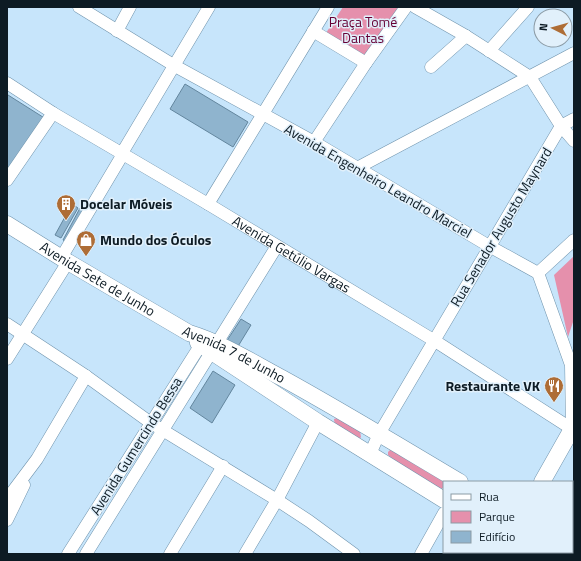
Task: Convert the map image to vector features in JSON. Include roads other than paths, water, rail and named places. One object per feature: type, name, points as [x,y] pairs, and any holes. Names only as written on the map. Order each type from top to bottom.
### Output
[{"type":"main road","name":"Avenida Sete de Junho","points":[[7,224],[64,260],[189,333]]},
{"type":"main road","name":"Avenida 7 de Junho","points":[[189,333],[318,422],[443,499]]},
{"type":"main road","name":"Avenida 7 de Junho","points":[[208,345],[341,411],[458,481]]},
{"type":"main road","points":[[543,481],[573,429]]},
{"type":"street","name":"Avenida Engenheiro Leandro Marciel","points":[[79,7],[175,66],[314,142],[489,246],[538,273]]},
{"type":"street","points":[[117,31],[130,7]]},
{"type":"street","points":[[7,359],[23,334],[120,159],[125,155],[209,7]]},
{"type":"street","points":[[208,204],[328,7]]},
{"type":"street","points":[[314,142],[366,63],[406,7]]},
{"type":"street","points":[[415,7],[466,36],[530,77],[561,126],[574,141]]},
{"type":"street","points":[[489,51],[524,8]]},
{"type":"street","points":[[313,31],[366,63]]},
{"type":"street","points":[[431,67],[466,36]]},
{"type":"street","points":[[357,168],[574,53]]},
{"type":"street","name":"Avenida Getúlio Vargas","points":[[7,83],[435,341],[573,429]]},
{"type":"street","points":[[7,180],[53,112]]},
{"type":"street","points":[[561,126],[574,119]]},
{"type":"street","name":"Rua Senador Augusto Maynard","points":[[370,454],[380,434],[489,246],[561,126]]},
{"type":"street","points":[[573,429],[573,360],[538,273],[574,240]]},
{"type":"street","points":[[208,345],[277,246]]},
{"type":"street","points":[[7,324],[86,376],[151,423],[223,466],[309,521],[350,553]]},
{"type":"street","name":"Avenida Gumercindo Bessa","points":[[68,554],[151,423],[208,345]]},
{"type":"street","name":"Avenida Gumercindo Bessa","points":[[86,554],[164,431],[208,345]]},
{"type":"street","points":[[7,520],[37,459],[86,376]]},
{"type":"street","points":[[245,554],[318,422]]},
{"type":"street","points":[[7,499],[37,459]]},
{"type":"street","points":[[170,554],[223,466]]},
{"type":"street","points":[[421,554],[443,515]]},
{"type":"place","name":"Docelar Móveis","points":[[66,221]]},
{"type":"place","name":"Mundo dos Óculos","points":[[86,257]]},
{"type":"place","name":"Restaurante VK","points":[[554,403]]},
{"type":"park label","name":"Praça Tomé Dantas","points":[[363,30]]}]
